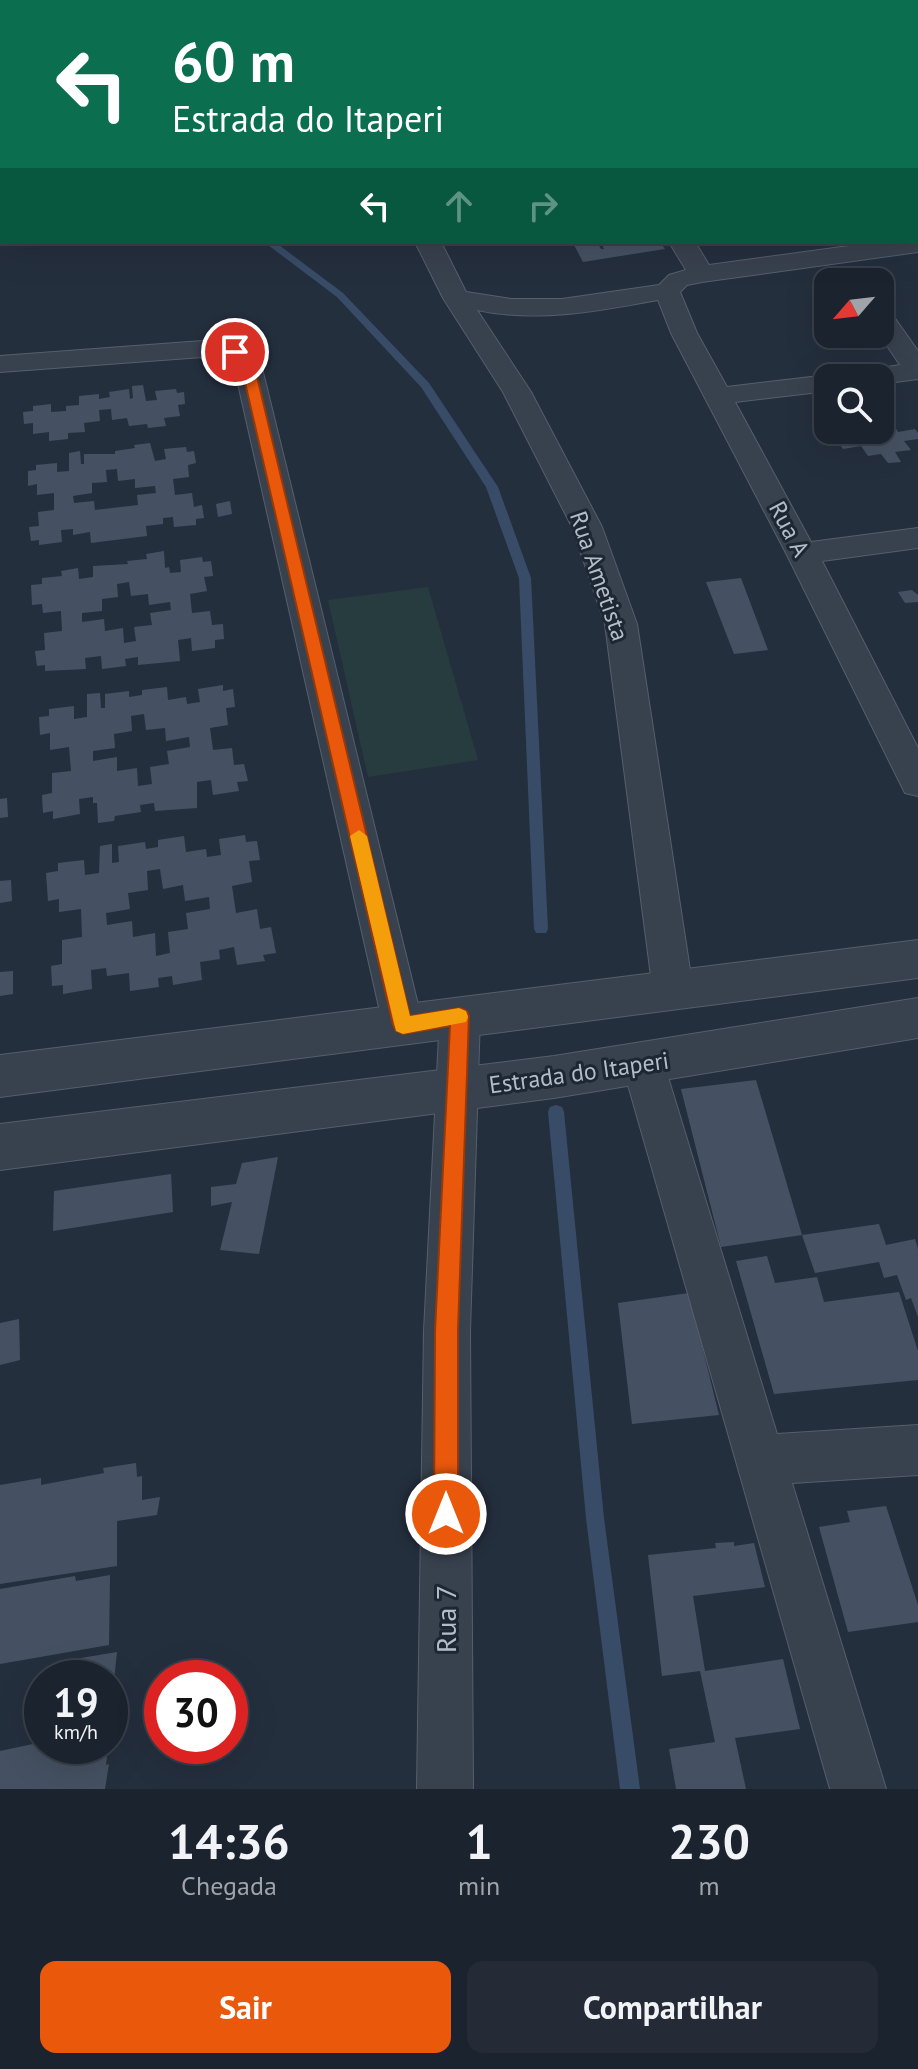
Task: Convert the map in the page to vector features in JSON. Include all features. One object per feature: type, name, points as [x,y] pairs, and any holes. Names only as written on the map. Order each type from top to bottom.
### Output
[{"type":"street","name":"Rua Ametista","points":[[429,244],[456,298],[517,392],[587,527],[621,624],[671,976],[682,989]]},
{"type":"street","name":"Rua A","points":[[682,244],[684,333],[802,553],[903,720],[918,783]]},
{"type":"street","points":[[456,298],[536,311],[682,282],[907,244]]},
{"type":"street","points":[[838,255],[847,268]]},
{"type":"street","points":[[894,336],[918,371],[894,374]]},
{"type":"street","points":[[0,364],[216,348],[235,352],[247,364],[403,1025]]},
{"type":"street","points":[[719,396],[814,385]]},
{"type":"street","points":[[802,553],[918,538]]},
{"type":"street","points":[[0,1076],[918,959]]},
{"type":"street","name":"Rua 7","points":[[445,1789],[447,1331],[460,1016]]},
{"type":"street","name":"Estrada do Itaperi","points":[[0,1147],[457,1091],[643,1064],[918,1018]]},
{"type":"street","points":[[643,1064],[858,1789]]},
{"type":"street","points":[[760,1460],[918,1450]]},
{"type":"green space","points":[[428,587],[478,760],[368,777],[328,600]]},
{"type":"building","points":[[574,244],[598,244],[604,249],[602,244],[661,244],[665,249],[583,262]]},
{"type":"building","points":[[143,385],[146,401],[157,400],[155,391],[176,389],[177,393],[184,392],[185,404],[178,405],[180,416],[164,418],[166,426],[148,428],[147,424],[129,426],[127,418],[112,420],[111,409],[99,410],[100,421],[84,423],[85,432],[68,433],[68,439],[49,441],[49,432],[33,434],[33,423],[24,424],[23,412],[33,411],[33,406],[51,404],[51,412],[66,411],[66,406],[79,405],[79,396],[99,394],[99,399],[110,397],[109,392],[129,389],[130,399],[133,398],[132,386]]},
{"type":"building","points":[[894,425],[898,432],[915,429],[918,433],[918,439],[904,441],[911,450],[895,452],[901,462],[888,463],[881,454],[868,456],[861,446],[843,449],[840,444],[894,444]]},
{"type":"building","points":[[150,443],[155,461],[166,459],[164,449],[186,447],[187,452],[194,451],[196,463],[188,465],[189,477],[173,479],[175,495],[192,493],[194,507],[202,505],[204,518],[196,519],[196,525],[174,527],[173,517],[163,518],[163,524],[146,526],[147,536],[91,543],[90,532],[73,535],[73,529],[61,530],[62,542],[39,545],[39,540],[31,541],[29,527],[39,526],[38,512],[54,510],[54,493],[37,495],[37,484],[28,486],[28,471],[36,470],[36,465],[57,463],[57,472],[69,471],[69,453],[80,451],[81,464],[84,464],[84,454],[115,454],[115,451],[135,448],[134,445]],"holes":[[[117,469],[118,481],[135,479],[135,488],[155,486],[156,493],[137,495],[138,505],[95,510],[94,501],[74,503],[73,496],[92,493],[92,483],[107,482],[106,470]]]},
{"type":"building","points":[[230,501],[232,514],[218,517],[216,504]]},
{"type":"building","points":[[164,551],[165,568],[169,567],[170,573],[181,572],[180,560],[202,557],[203,562],[211,561],[213,576],[204,577],[207,591],[190,594],[192,613],[210,611],[212,625],[223,624],[224,639],[215,640],[215,648],[192,651],[191,638],[178,640],[180,661],[138,665],[138,657],[125,659],[126,666],[102,669],[101,656],[85,658],[86,669],[45,671],[45,665],[37,666],[35,651],[45,650],[44,633],[62,631],[61,611],[43,613],[42,604],[32,605],[31,585],[42,584],[42,578],[62,576],[61,571],[78,568],[79,579],[93,577],[93,566],[128,564],[127,561],[147,559],[146,554]],"holes":[[[129,582],[131,596],[148,594],[149,605],[170,602],[171,610],[150,613],[152,625],[134,627],[136,641],[124,643],[123,628],[105,631],[104,619],[82,622],[82,613],[102,611],[102,599],[118,597],[117,584]]]},
{"type":"building","points":[[741,578],[768,650],[734,654],[706,582]]},
{"type":"building","points":[[912,590],[918,595],[918,602],[905,603],[898,592]]},
{"type":"building","points":[[223,685],[223,691],[233,689],[235,707],[226,708],[228,725],[210,728],[213,750],[232,748],[234,765],[244,764],[248,781],[237,782],[239,791],[213,795],[211,780],[197,782],[197,808],[155,811],[154,803],[140,805],[141,812],[115,816],[114,821],[98,823],[97,803],[93,803],[93,797],[79,799],[80,814],[53,819],[53,811],[43,813],[42,795],[52,793],[52,773],[71,771],[69,747],[50,750],[50,733],[40,735],[39,717],[49,716],[49,709],[74,706],[74,719],[87,717],[87,694],[100,693],[101,708],[105,708],[105,694],[129,691],[129,697],[142,695],[142,690],[167,687],[168,700],[186,697],[187,704],[200,702],[198,689]],"holes":[[[144,714],[146,730],[165,728],[166,741],[189,737],[190,747],[167,751],[169,764],[150,767],[152,784],[138,786],[137,768],[117,771],[117,757],[93,761],[93,751],[115,748],[114,734],[132,731],[131,716]]]},
{"type":"building","points":[[7,798],[8,817],[0,818],[0,799]]},
{"type":"building","points":[[245,835],[246,842],[257,841],[260,860],[249,861],[252,882],[232,886],[236,913],[257,909],[260,929],[271,927],[276,953],[263,955],[265,961],[237,965],[234,947],[219,950],[220,959],[200,962],[202,980],[173,985],[172,976],[158,978],[159,987],[130,991],[129,973],[107,976],[106,968],[91,970],[92,989],[63,994],[63,985],[52,986],[51,966],[62,964],[62,940],[82,937],[81,909],[59,912],[59,899],[48,901],[46,873],[58,871],[58,863],[84,860],[85,875],[99,873],[100,846],[112,844],[112,863],[119,862],[118,846],[145,842],[146,849],[158,847],[158,840],[184,836],[186,852],[206,849],[207,857],[221,855],[219,839]],"holes":[[[160,869],[163,889],[183,885],[185,901],[209,897],[210,909],[186,913],[188,929],[168,932],[170,953],[156,956],[155,933],[133,937],[132,921],[107,925],[106,913],[130,909],[128,893],[148,890],[147,871]]]},
{"type":"building","points":[[11,880],[12,901],[0,903],[0,881]]},
{"type":"building","points":[[13,971],[13,994],[0,996],[0,972]]},
{"type":"building","points":[[756,1080],[802,1235],[721,1247],[681,1089]]},
{"type":"building","points":[[278,1157],[259,1254],[220,1250],[232,1202],[211,1206],[211,1187],[236,1184],[242,1163]]},
{"type":"building","points":[[171,1174],[173,1212],[53,1231],[54,1191]]},
{"type":"building","points":[[879,1224],[886,1245],[915,1239],[918,1249],[918,1317],[911,1298],[906,1300],[897,1275],[884,1278],[879,1262],[815,1273],[802,1235]]},
{"type":"building","points":[[767,1256],[775,1283],[817,1277],[824,1302],[899,1292],[918,1351],[918,1380],[774,1394],[736,1261]]},
{"type":"building","points":[[689,1293],[719,1415],[632,1424],[618,1303]]},
{"type":"building","points":[[19,1319],[20,1360],[0,1365],[0,1323]]},
{"type":"building","points":[[136,1463],[137,1477],[142,1476],[142,1500],[160,1497],[157,1515],[117,1521],[117,1566],[0,1584],[0,1485],[41,1478],[41,1485],[104,1473],[103,1468]]},
{"type":"building","points":[[886,1506],[918,1605],[918,1622],[848,1632],[819,1527],[850,1522],[847,1511]]},
{"type":"building","points":[[734,1542],[734,1546],[754,1543],[765,1587],[693,1596],[705,1671],[783,1659],[800,1729],[735,1738],[746,1789],[676,1789],[669,1749],[715,1742],[700,1671],[662,1676],[648,1555],[716,1548],[715,1543]]},
{"type":"building","points":[[110,1575],[109,1645],[0,1664],[0,1589],[75,1576],[76,1581]]},
{"type":"building","points":[[117,1652],[116,1660],[69,1660]]},
{"type":"building","points":[[24,1746],[24,1764],[109,1764],[105,1789],[0,1789],[0,1751]]},
{"type":"waterway","points":[[272,244],[340,295],[425,385],[492,487],[525,578],[541,929]]},
{"type":"waterway","points":[[556,1112],[595,1518],[630,1789]]},
{"type":"slow traffic","points":[[359,836],[403,1025],[459,1017]]},
{"type":"route","points":[[235,352],[247,364],[403,1025],[460,1016],[447,1331],[446,1514]]}]
